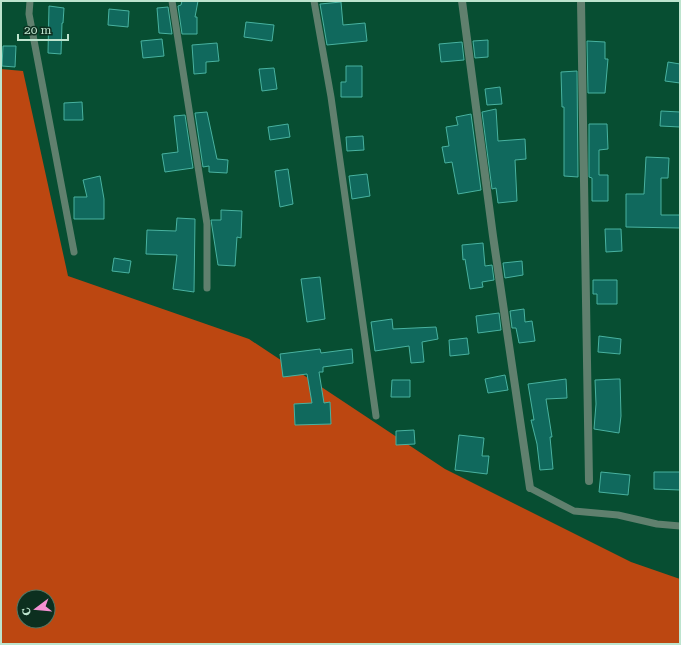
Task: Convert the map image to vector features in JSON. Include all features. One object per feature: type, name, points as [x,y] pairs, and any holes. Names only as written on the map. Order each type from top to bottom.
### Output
[{"type":"street","points":[[462,1],[493,236],[530,488]]},
{"type":"street","points":[[581,1],[589,481]]},
{"type":"lane","points":[[30,1],[29,14],[74,252]]},
{"type":"lane","points":[[172,1],[207,224],[206,288]]},
{"type":"lane","points":[[314,1],[332,104],[376,416]]},
{"type":"lane","points":[[530,488],[574,511],[618,515],[657,524],[680,526]]},
{"type":"shaded area","points":[[1,69],[23,71],[68,276],[249,339],[445,469],[631,562],[680,579],[680,644],[1,644]]},
{"type":"building","points":[[182,1],[198,1],[195,17],[197,17],[197,34],[182,34],[178,6],[181,5]]},
{"type":"building","points":[[341,2],[343,25],[365,23],[367,41],[327,45],[320,4]]},
{"type":"building","points":[[49,6],[64,8],[61,54],[48,53]]},
{"type":"building","points":[[168,7],[172,34],[159,33],[157,8]]},
{"type":"building","points":[[109,9],[129,11],[128,27],[108,25]]},
{"type":"building","points":[[246,22],[274,25],[272,41],[244,37]]},
{"type":"building","points":[[162,39],[164,56],[143,58],[141,41]]},
{"type":"building","points":[[488,40],[488,57],[475,58],[473,41]]},
{"type":"building","points":[[587,41],[605,42],[605,59],[608,59],[605,93],[588,93]]},
{"type":"building","points":[[462,42],[464,60],[441,62],[439,44]]},
{"type":"building","points":[[217,43],[219,61],[206,62],[206,73],[194,74],[192,45]]},
{"type":"building","points":[[3,46],[16,46],[15,67],[2,66]]},
{"type":"building","points":[[668,62],[680,64],[680,83],[665,81]]},
{"type":"building","points":[[346,66],[362,66],[362,97],[341,97],[341,82],[346,82]]},
{"type":"building","points":[[274,68],[277,89],[262,91],[259,69]]},
{"type":"building","points":[[577,71],[578,177],[564,176],[564,107],[562,107],[561,72]]},
{"type":"building","points":[[500,87],[502,104],[487,105],[485,89]]},
{"type":"building","points":[[82,102],[83,120],[64,120],[64,103]]},
{"type":"building","points":[[496,109],[498,141],[525,139],[526,159],[515,160],[517,201],[498,203],[496,188],[492,189],[482,112]]},
{"type":"building","points":[[661,111],[680,112],[680,127],[660,126]]},
{"type":"building","points":[[207,112],[217,159],[228,160],[227,173],[209,172],[209,166],[203,167],[195,113]]},
{"type":"building","points":[[471,114],[481,190],[458,194],[452,162],[445,163],[442,147],[449,146],[446,127],[458,125],[456,117]]},
{"type":"building","points":[[185,115],[193,168],[165,172],[162,154],[178,152],[174,116]]},
{"type":"building","points":[[288,124],[290,137],[270,140],[268,127]]},
{"type":"building","points":[[589,124],[607,124],[608,149],[599,150],[599,175],[608,175],[608,201],[592,201],[592,178],[589,177]]},
{"type":"building","points":[[363,136],[364,150],[347,151],[346,137]]},
{"type":"building","points":[[646,157],[669,158],[668,178],[661,178],[661,215],[680,215],[680,228],[626,227],[626,194],[644,194]]},
{"type":"building","points":[[288,169],[293,204],[280,207],[275,171]]},
{"type":"building","points":[[367,174],[370,196],[352,199],[349,176]]},
{"type":"building","points":[[100,176],[104,199],[104,219],[74,219],[74,197],[87,197],[83,180]]},
{"type":"building","points":[[221,210],[242,211],[241,238],[237,237],[235,266],[218,265],[211,220],[221,220]]},
{"type":"building","points":[[177,218],[195,219],[194,292],[173,289],[177,255],[146,254],[147,230],[176,231]]},
{"type":"building","points":[[605,229],[621,229],[622,251],[606,252]]},
{"type":"building","points":[[483,243],[485,266],[492,265],[494,280],[482,282],[483,287],[470,289],[465,259],[463,260],[462,245]]},
{"type":"building","points":[[114,258],[131,261],[129,273],[112,271]]},
{"type":"building","points":[[522,261],[523,275],[505,278],[503,263]]},
{"type":"building","points":[[320,277],[325,319],[307,322],[301,279]]},
{"type":"building","points":[[593,280],[617,280],[617,304],[597,304],[597,294],[593,294]]},
{"type":"building","points":[[524,309],[525,322],[532,321],[535,341],[519,343],[516,328],[512,328],[510,311]]},
{"type":"building","points":[[499,313],[501,330],[478,333],[476,316]]},
{"type":"building","points":[[392,319],[393,329],[436,327],[438,339],[422,342],[424,362],[411,363],[409,346],[375,351],[371,322]]},
{"type":"building","points":[[599,336],[621,339],[620,354],[598,352]]},
{"type":"building","points":[[467,338],[469,354],[450,356],[449,340]]},
{"type":"building","points":[[320,349],[321,353],[352,349],[353,363],[323,367],[323,372],[319,372],[324,403],[330,402],[331,424],[295,425],[294,404],[312,403],[307,374],[283,377],[280,354]]},
{"type":"building","points":[[505,375],[508,390],[488,393],[485,379]]},
{"type":"building","points":[[566,379],[567,398],[546,399],[552,437],[550,437],[553,469],[540,470],[537,444],[531,420],[534,420],[528,384]]},
{"type":"building","points":[[620,379],[621,416],[619,433],[594,429],[596,404],[595,380]]},
{"type":"building","points":[[392,380],[410,380],[410,397],[391,397]]},
{"type":"building","points":[[414,430],[415,444],[396,445],[396,431]]},
{"type":"building","points":[[459,435],[484,438],[482,456],[489,456],[487,474],[455,470]]},
{"type":"building","points":[[601,472],[630,475],[628,495],[599,492]]},
{"type":"building","points":[[654,472],[680,472],[680,490],[654,489]]}]
